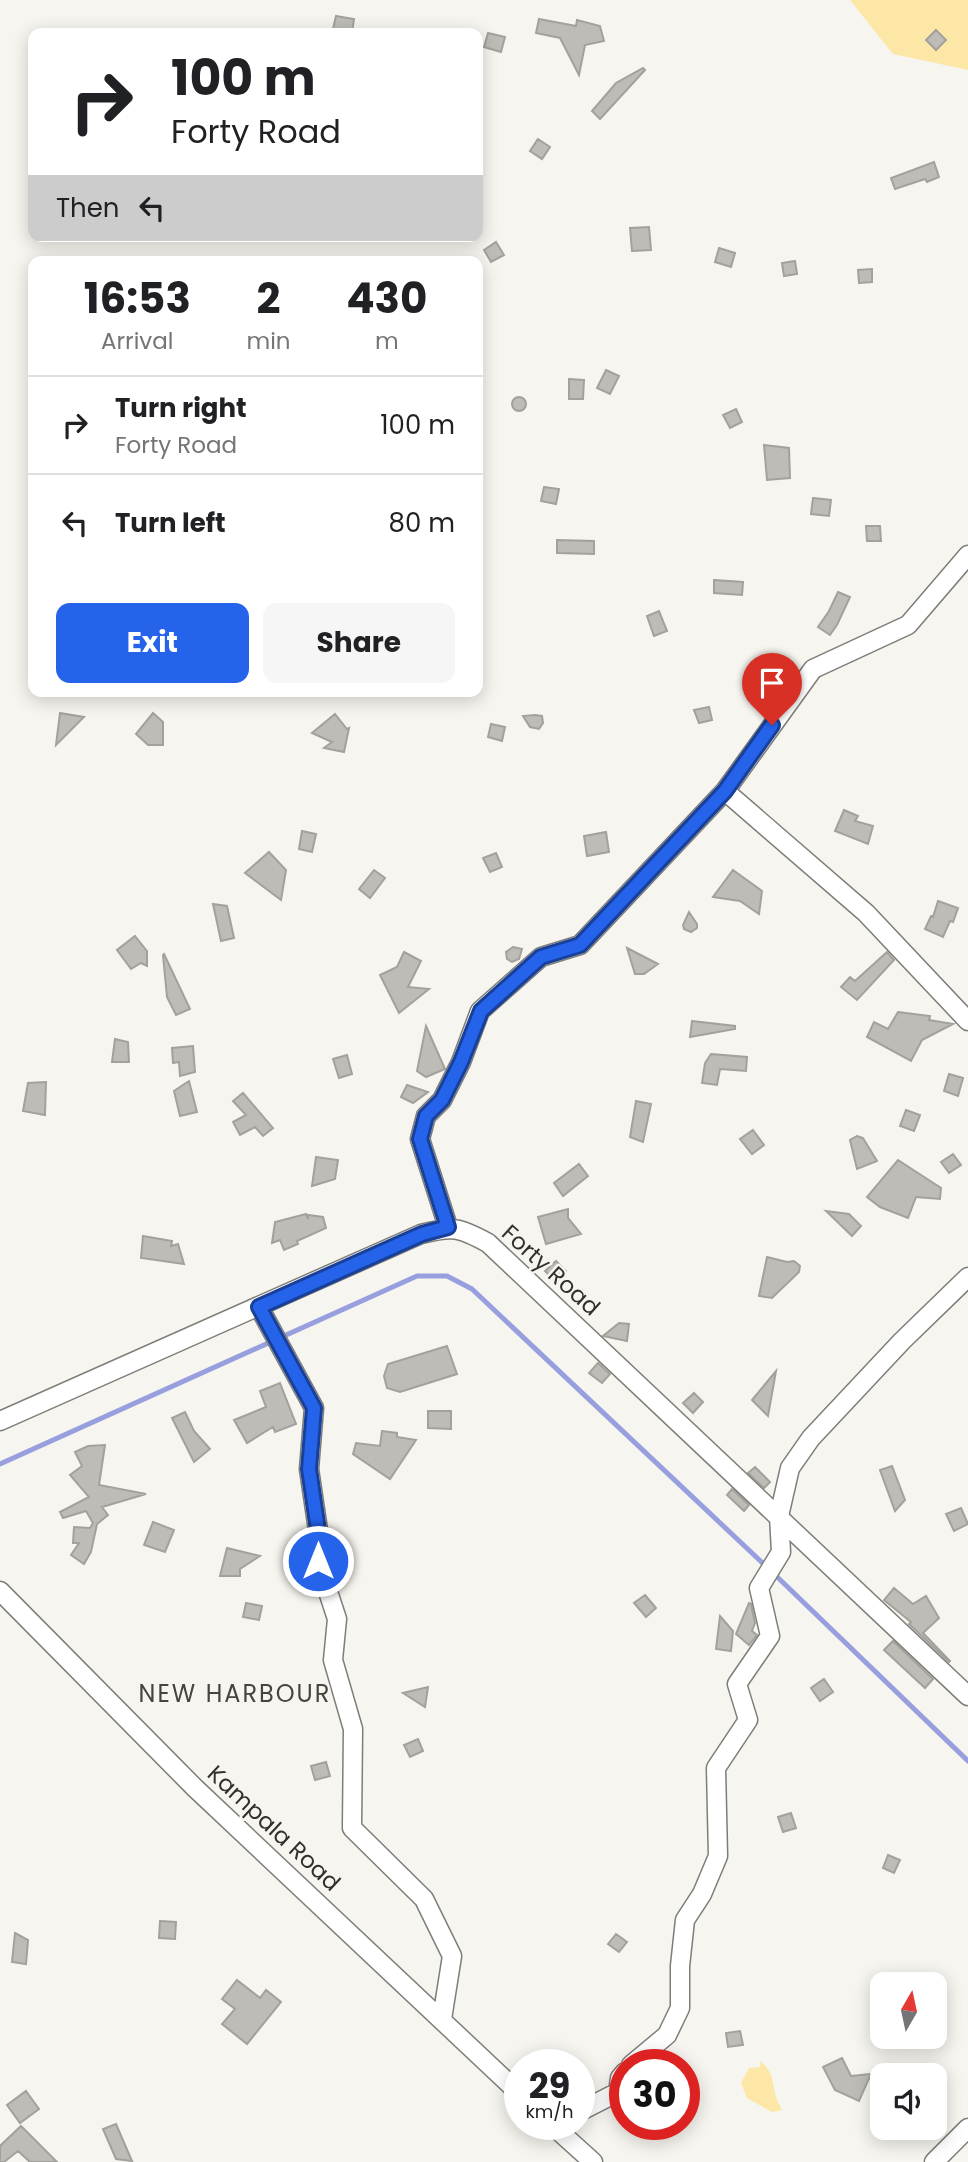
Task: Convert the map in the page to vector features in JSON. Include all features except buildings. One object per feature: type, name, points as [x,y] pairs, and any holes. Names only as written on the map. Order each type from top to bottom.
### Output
[{"type":"street","points":[[0,1421],[422,1234],[448,1227],[420,1139],[426,1116],[442,1100],[461,1062],[481,1011],[541,957],[580,945],[725,791],[813,670],[908,625],[968,555]]},
{"type":"street","points":[[725,791],[866,913],[968,1021]]},
{"type":"street","name":"Forty Road","points":[[448,1227],[469,1232],[488,1243],[968,1696]]},
{"type":"street","points":[[650,2049],[667,2035],[680,2008],[680,1966],[685,1920],[702,1894],[718,1856],[716,1768],[748,1720],[737,1684],[770,1636],[759,1588],[781,1552],[779,1516],[790,1468],[811,1438],[902,1341],[968,1277]]},
{"type":"street","points":[[259,1307],[314,1408],[309,1469],[318,1530],[318,1561],[337,1619],[333,1660],[353,1729],[352,1828],[424,1899],[452,1956],[442,2019]]},
{"type":"street","name":"Kampala Road","points":[[0,1591],[195,1788],[504,2079]]},
{"type":"street","points":[[934,2162],[968,2128]]},
{"type":"street","points":[[569,2140],[593,2162]]},
{"type":"shaded area","points":[[850,0],[968,0],[968,70],[893,54]]},
{"type":"shaded area","points":[[760,2061],[771,2076],[782,2110],[772,2112],[747,2098],[741,2083],[749,2068],[760,2067]]},
{"type":"waterway","points":[[0,1464],[417,1276],[447,1276],[472,1289],[968,1761]]},
{"type":"district","name":"NEW HARBOUR","points":[[235,1693]]},
{"type":"route","points":[[318,1561],[318,1530],[309,1469],[314,1408],[259,1307],[422,1234],[448,1227],[420,1139],[426,1116],[442,1100],[461,1062],[481,1011],[541,957],[580,945],[725,791],[772,725]]}]
